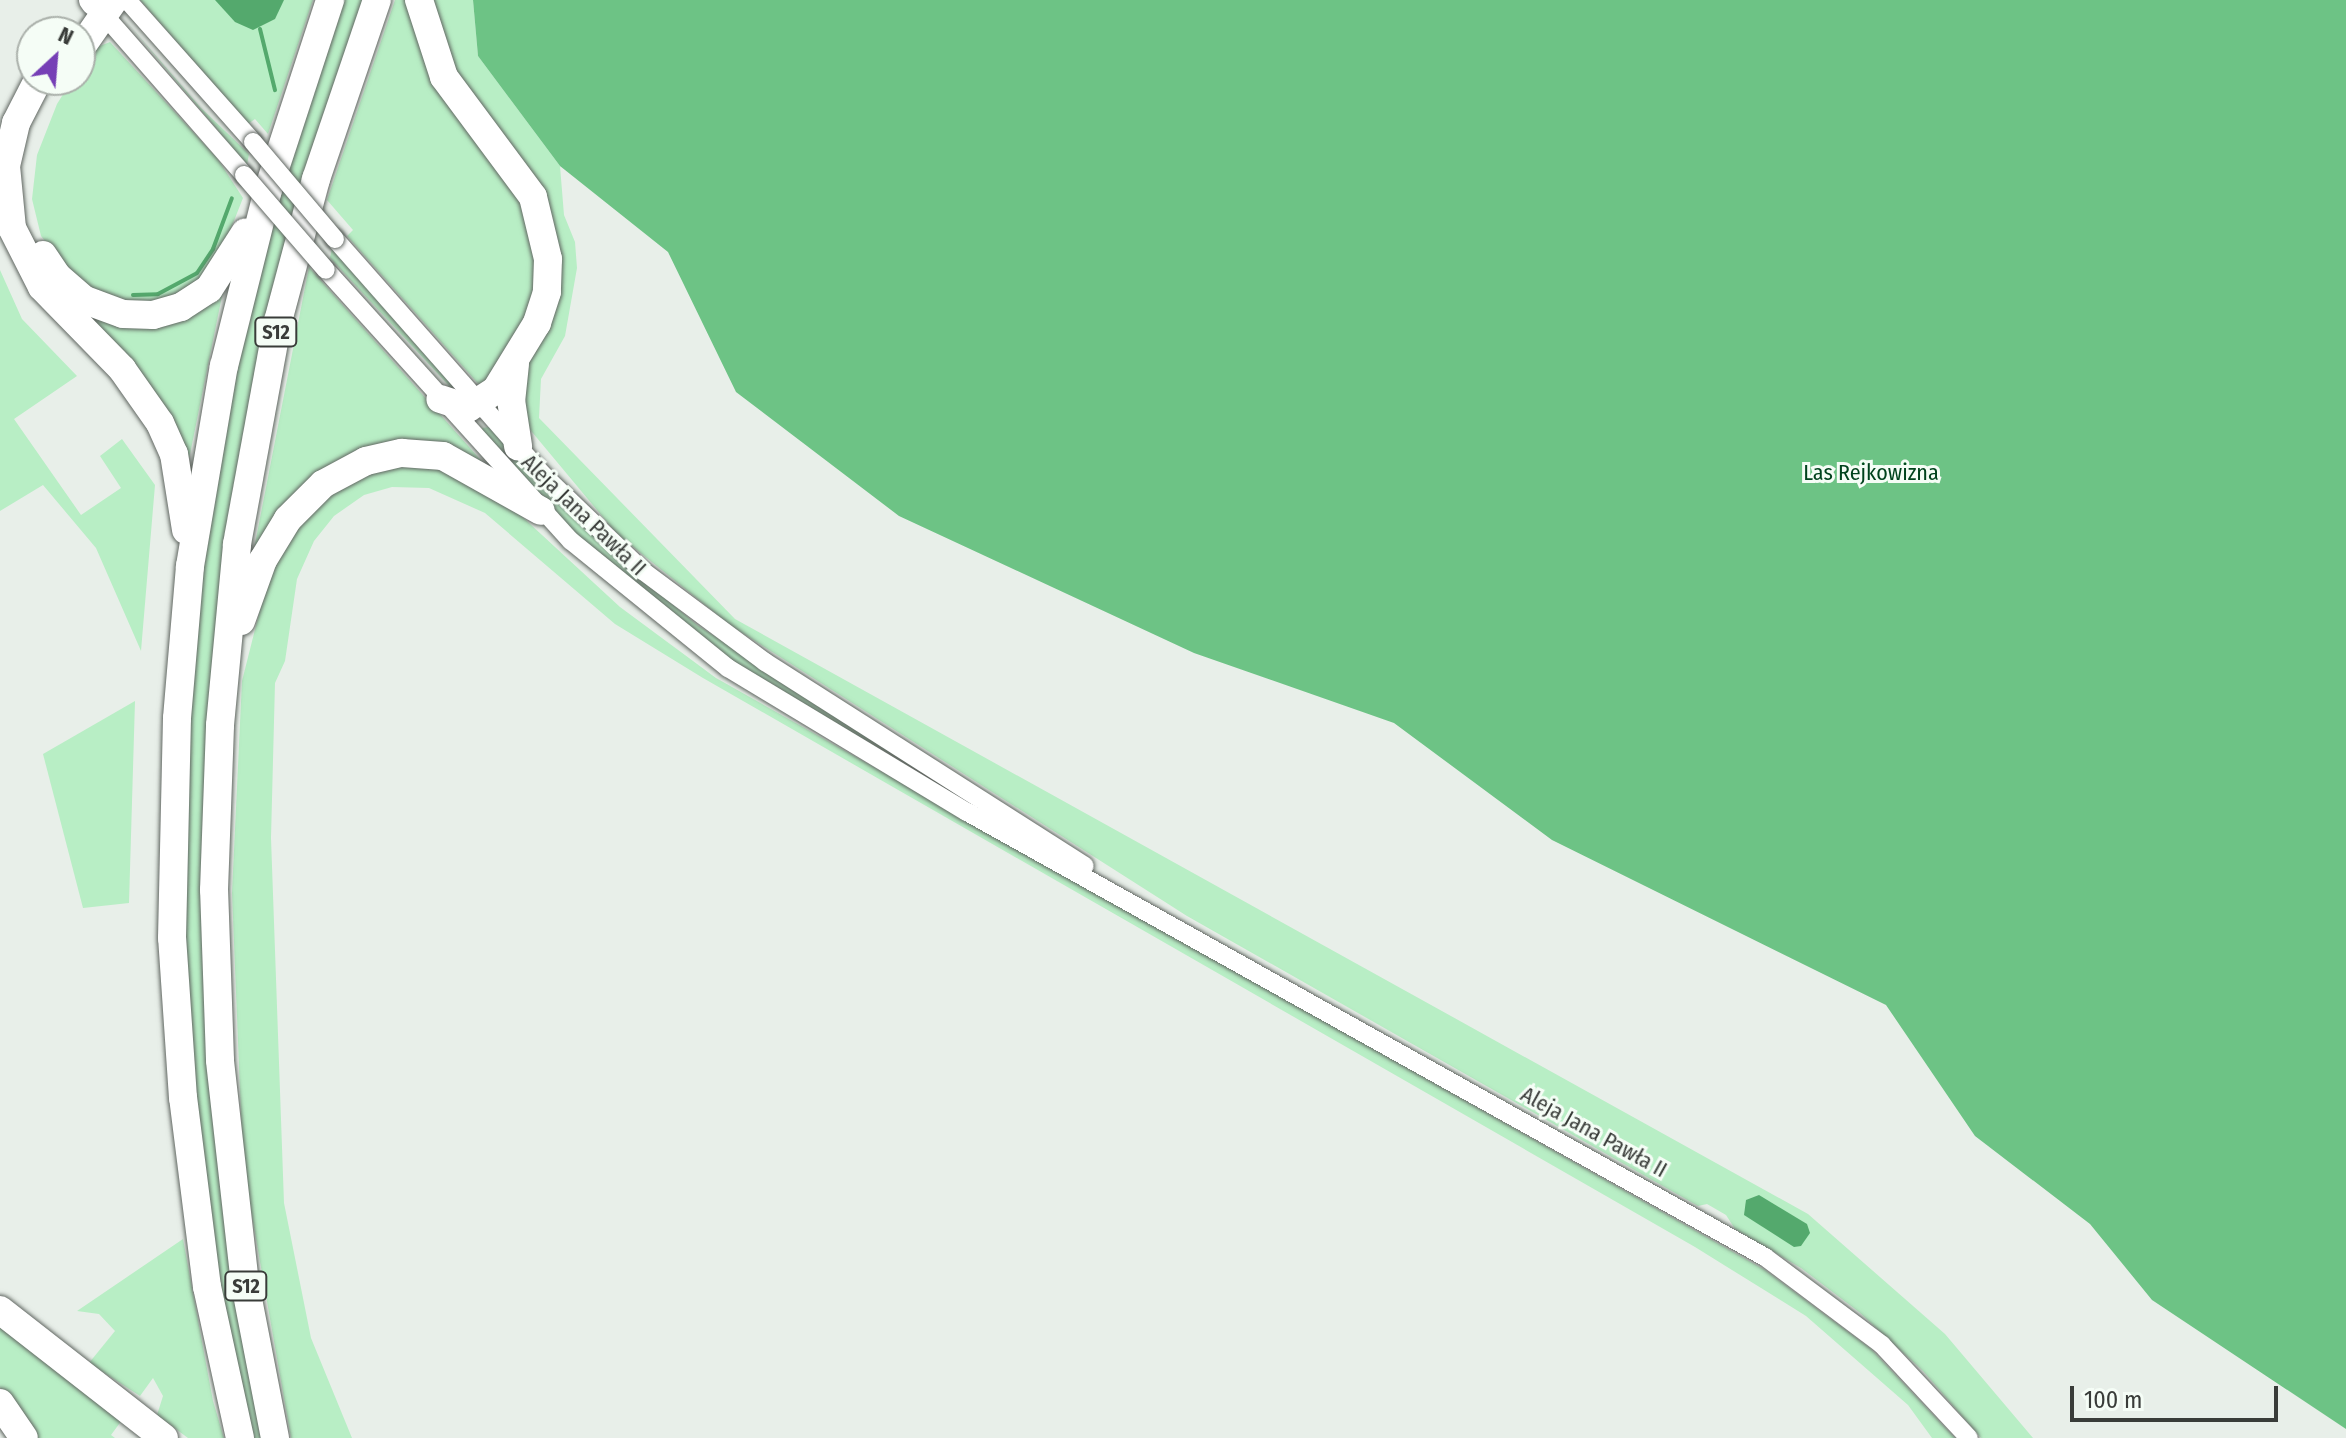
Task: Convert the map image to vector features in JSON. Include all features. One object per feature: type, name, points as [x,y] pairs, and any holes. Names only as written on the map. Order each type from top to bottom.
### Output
[{"type":"highway","name":"S12","points":[[240,1438],[197,1220],[176,1006],[172,841],[190,566],[224,366],[268,190],[330,0]]},
{"type":"highway","name":"S12","points":[[275,1438],[241,1258],[220,1060],[214,890],[223,675],[242,513],[278,321],[321,164],[377,0]]},
{"type":"highway","points":[[419,0],[444,77],[526,187],[543,227],[547,292],[515,363],[480,403],[462,408],[440,399]]},
{"type":"highway","points":[[90,16],[105,3]]},
{"type":"highway","points":[[30,96],[16,123],[6,166],[12,228],[42,287],[122,369],[160,423],[180,483],[190,566]]},
{"type":"highway","points":[[51,96],[30,139],[24,194],[43,254],[57,276],[85,300],[133,316],[165,313],[190,302],[217,281],[268,190]]},
{"type":"highway","points":[[515,363],[511,400],[518,446]]},
{"type":"highway","points":[[223,675],[253,584],[281,530],[315,490],[354,465],[402,453],[443,456],[541,511]]},
{"type":"highway","points":[[0,1310],[164,1438]]},
{"type":"highway","points":[[0,1403],[24,1438]]},
{"type":"street","name":"Aleja Jana Pawła II","points":[[105,3],[253,142],[518,446],[607,538],[706,620],[1160,917]]},
{"type":"street","name":"Aleja Jana Pawła II","points":[[105,3],[244,175],[440,399],[541,511],[643,605],[765,694],[967,812],[1160,917],[1793,1275],[1882,1345],[1969,1438]]},
{"type":"shaded area","points":[[140,0],[313,0],[268,134],[255,119],[248,124]]},
{"type":"shaded area","points":[[215,0],[284,0],[275,19],[253,30],[235,22]]},
{"type":"shaded area","points":[[341,0],[369,0],[241,466],[213,1077],[266,1438],[251,1438],[203,1198],[185,985],[183,795],[208,517],[259,260]]},
{"type":"shaded area","points":[[395,0],[411,0],[525,198],[541,271],[522,336],[481,387],[347,236],[353,230],[327,200]]},
{"type":"shaded area","points":[[431,0],[473,0],[478,56],[560,166],[564,215],[575,242],[577,268],[565,336],[541,379],[539,418],[735,619],[1808,1214],[1945,1334],[2033,1438],[1981,1438],[1923,1371],[1859,1312],[1801,1268],[1735,1229],[1726,1215],[1707,1204],[1698,1206],[1187,916],[730,625],[617,534],[527,426],[519,390],[558,249],[553,218],[536,181],[471,97],[447,53]]},
{"type":"shaded area","points":[[125,20],[200,107],[249,154],[247,165]]},
{"type":"shaded area","points":[[110,42],[217,158],[243,198],[222,251],[198,282],[172,298],[143,304],[116,301],[81,286],[41,236],[32,199],[37,155],[62,96],[96,96],[96,47]]},
{"type":"shaded area","points":[[332,248],[453,385],[453,390],[330,258]]},
{"type":"shaded area","points":[[309,267],[486,466],[379,446],[253,554]]},
{"type":"shaded area","points":[[0,270],[22,319],[77,376],[14,419],[81,515],[121,488],[100,456],[122,439],[155,485],[141,651],[96,548],[43,485],[0,511]]},
{"type":"shaded area","points":[[223,291],[188,464],[71,305],[93,317]]},
{"type":"shaded area","points":[[489,427],[604,547],[697,625],[994,813],[759,680],[694,635],[570,531],[481,435],[482,428]]},
{"type":"shaded area","points":[[401,466],[439,469],[516,511],[620,607],[716,678],[1765,1270],[1871,1349],[1955,1438],[1932,1438],[1908,1405],[1806,1316],[1695,1247],[703,678],[615,624],[485,513],[429,488],[392,487],[364,495],[334,516],[314,541],[297,579],[285,661],[275,683],[271,838],[284,1203],[311,1338],[352,1438],[291,1438],[243,1165],[232,893],[242,681],[272,562],[317,503],[357,477]]},
{"type":"shaded area","points":[[135,701],[129,903],[83,908],[43,754]]},
{"type":"shaded area","points":[[1759,1195],[1807,1224],[1810,1233],[1801,1246],[1794,1247],[1744,1215],[1746,1200]]},
{"type":"shaded area","points":[[183,1239],[213,1401],[224,1438],[188,1438],[157,1415],[163,1396],[153,1378],[140,1396],[89,1363],[115,1331],[99,1314],[77,1311]]},
{"type":"shaded area","points":[[0,1324],[122,1420],[111,1435],[115,1438],[34,1438],[0,1387]]},
{"type":"green space","name":"Las Rejkowizna","points":[[473,0],[2346,0],[2346,1429],[2152,1300],[2090,1224],[1975,1136],[1886,1005],[1552,840],[1394,723],[1194,653],[899,516],[736,392],[668,252],[560,166],[478,56]]},
{"type":"waterway","points":[[260,29],[275,90]]},
{"type":"waterway","points":[[133,295],[158,294],[197,273],[213,249],[232,198]]}]
